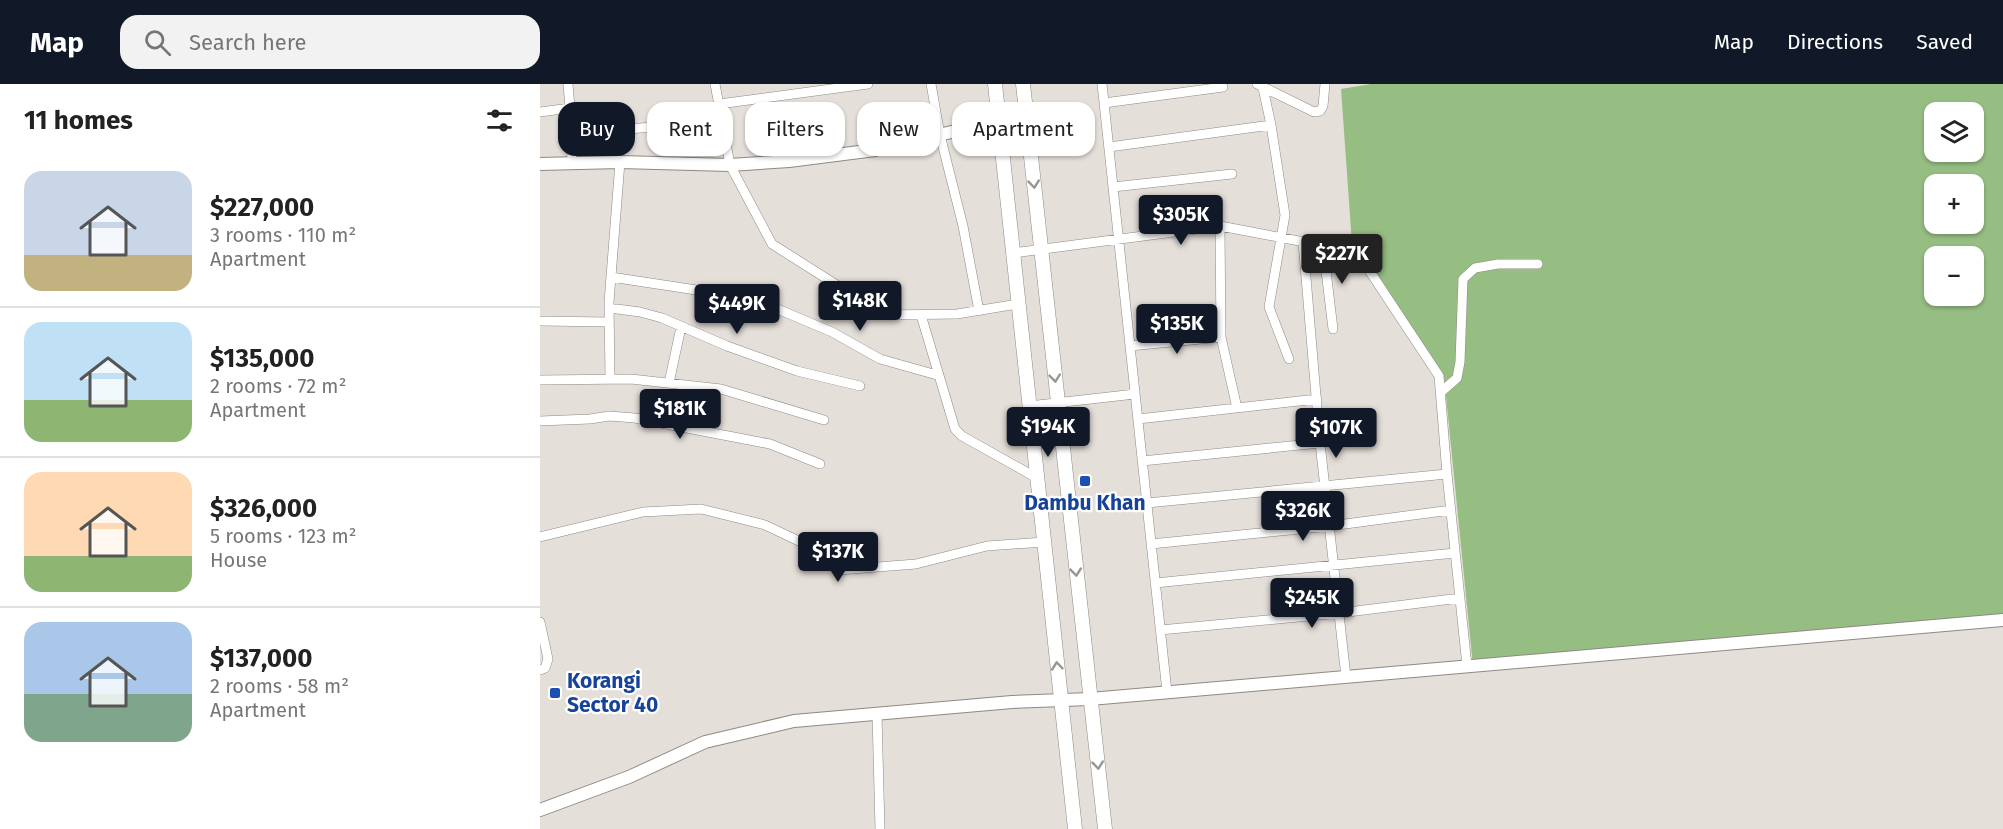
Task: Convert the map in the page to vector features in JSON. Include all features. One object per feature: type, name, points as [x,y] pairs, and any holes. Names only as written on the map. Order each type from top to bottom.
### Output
[{"type":"main road","points":[[995,84],[997,102]]},
{"type":"main road","points":[[1023,84],[1105,829]]},
{"type":"main road","points":[[1002,156],[1075,829]]},
{"type":"street","points":[[568,84],[570,102]]},
{"type":"street","points":[[714,84],[718,102]]},
{"type":"street","points":[[733,102],[868,84]]},
{"type":"street","points":[[931,84],[934,102]]},
{"type":"street","points":[[1102,84],[1167,692]]},
{"type":"street","points":[[1260,86],[1314,112],[1320,111],[1323,106],[1325,84]]},
{"type":"street","points":[[1260,86],[1271,125],[1285,215],[1269,307],[1289,359]]},
{"type":"street","points":[[1104,103],[1223,87]]},
{"type":"street","points":[[540,112],[558,110]]},
{"type":"street","points":[[1109,147],[1271,125]]},
{"type":"street","points":[[952,133],[940,135],[963,226],[980,311]]},
{"type":"street","points":[[540,164],[620,162],[730,165],[789,161],[857,152]]},
{"type":"street","points":[[572,156],[572,164]]},
{"type":"street","points":[[728,156],[730,165],[772,244],[884,315],[957,314],[1018,304]]},
{"type":"street","points":[[610,379],[609,308],[620,162]]},
{"type":"street","points":[[1113,187],[1232,174]]},
{"type":"street","points":[[1013,253],[1119,241],[1220,226],[1357,252],[1439,376],[1467,666]]},
{"type":"street","points":[[1220,226],[1221,337],[1237,408]]},
{"type":"street","points":[[1303,242],[1320,443],[1346,677]]},
{"type":"street","points":[[1323,246],[1333,328]]},
{"type":"street","points":[[1441,392],[1457,378],[1460,362],[1463,279],[1474,268],[1498,264],[1538,264]]},
{"type":"street","points":[[611,277],[716,293],[748,307]]},
{"type":"street","points":[[609,308],[640,312],[797,372],[860,386]]},
{"type":"street","points":[[776,308],[832,332],[880,359],[937,375]]},
{"type":"street","points":[[921,315],[937,375],[955,429],[962,436],[1037,478]]},
{"type":"street","points":[[540,321],[609,322]]},
{"type":"street","points":[[669,383],[681,327]]},
{"type":"street","points":[[1130,346],[1221,337]]},
{"type":"street","points":[[540,380],[631,379],[721,388],[824,420]]},
{"type":"street","points":[[1029,405],[1135,394]]},
{"type":"street","points":[[1138,418],[1317,399]]},
{"type":"street","points":[[540,421],[609,416],[634,418],[770,444],[820,464]]},
{"type":"street","points":[[1142,461],[1320,443]]},
{"type":"street","points":[[1147,503],[1447,474]]},
{"type":"street","points":[[540,537],[643,512],[702,509],[765,525],[803,543],[839,570],[916,564],[987,546],[1044,542]]},
{"type":"street","points":[[1151,544],[1330,526],[1451,510]]},
{"type":"street","points":[[1155,583],[1455,554]]},
{"type":"street","points":[[1160,630],[1340,613],[1460,598]]},
{"type":"street","points":[[540,810],[629,777],[705,742],[794,721],[1012,702],[1090,699],[2003,620]]},
{"type":"street","points":[[540,622],[548,659],[545,668],[540,670]]},
{"type":"street","points":[[877,714],[880,829]]},
{"type":"green space","points":[[1371,84],[2003,84],[2003,619],[1473,666],[1444,376],[1352,244],[1341,89]]},
{"type":"place","name":"Dambu Khan","points":[[1085,481]]},
{"type":"place","name":"Korangi Sector 40","points":[[555,693]]}]
